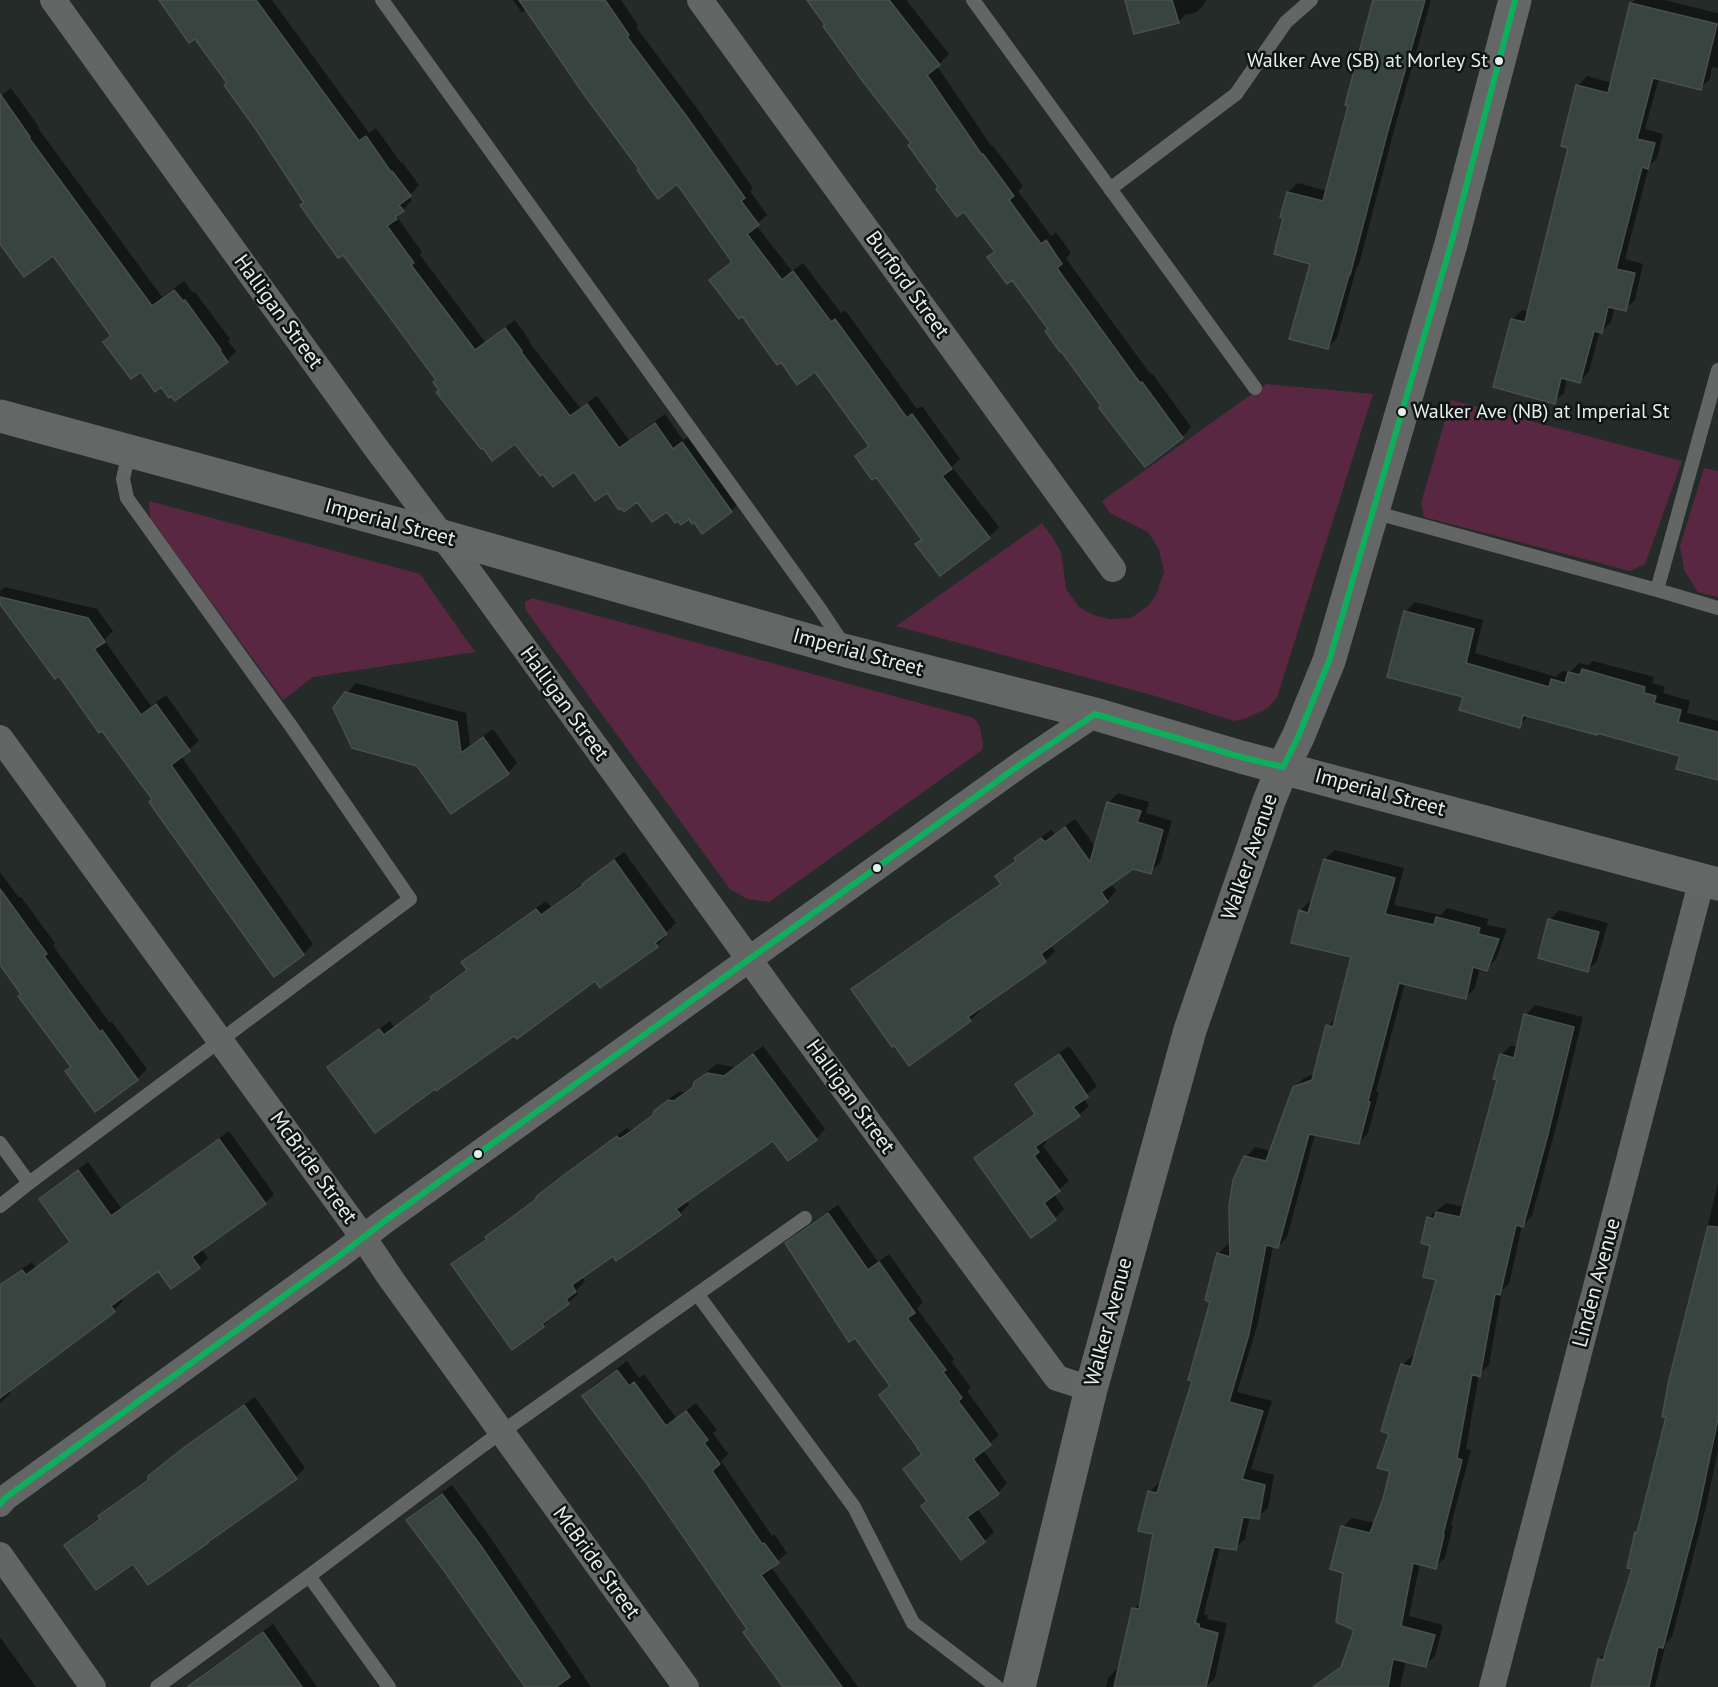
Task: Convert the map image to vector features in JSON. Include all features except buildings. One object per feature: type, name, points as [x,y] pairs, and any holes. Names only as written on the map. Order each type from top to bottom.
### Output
[{"type":"street","name":"Halligan Street","points":[[53,0],[376,448],[1057,1378],[1091,1389]]},
{"type":"street","name":"Burford Street","points":[[700,0],[1113,569]]},
{"type":"street","name":"Walker Avenue","points":[[1019,1687],[1091,1389],[1190,1030],[1269,801],[1329,661],[1451,244],[1515,0]]},
{"type":"street","name":"Imperial Street","points":[[0,416],[442,536],[847,651],[1095,714],[1241,757],[1710,881]]},
{"type":"street","points":[[0,1504],[4,1498],[363,1237],[1021,764],[1095,714]]},
{"type":"street","name":"McBride Street","points":[[0,738],[363,1237],[686,1687]]},
{"type":"street","name":"Linden Avenue","points":[[1492,1687],[1710,881]]},
{"type":"street","points":[[0,1555],[93,1687]]},
{"type":"lane","points":[[382,0],[813,600],[847,651]]},
{"type":"lane","points":[[973,0],[1255,388]]},
{"type":"lane","points":[[1110,189],[1236,94],[1286,22],[1311,0]]},
{"type":"lane","points":[[1657,590],[1718,370]]},
{"type":"lane","points":[[0,1206],[410,899],[284,717],[127,498],[123,479],[129,452]]},
{"type":"lane","points":[[1373,512],[1718,608]]},
{"type":"lane","points":[[0,1143],[29,1183]]},
{"type":"lane","points":[[156,1687],[482,1446],[805,1218]]},
{"type":"lane","points":[[698,1295],[854,1507],[913,1623],[997,1687]]},
{"type":"lane","points":[[309,1576],[389,1687]]},
{"type":"shaded area","points":[[1266,384],[1373,394],[1277,697],[1268,708],[1234,721],[1159,697],[896,626],[1042,523],[1061,552],[1066,589],[1079,607],[1093,615],[1109,619],[1131,618],[1149,605],[1156,595],[1164,572],[1159,549],[1148,532],[1110,513],[1102,501]]},
{"type":"shaded area","points":[[1451,400],[1682,461],[1645,564],[1630,571],[1424,517],[1421,503]]},
{"type":"shaded area","points":[[1704,468],[1718,471],[1718,597],[1698,592],[1684,570],[1680,546]]},
{"type":"shaded area","points":[[149,501],[420,574],[475,652],[313,677],[283,700],[150,518]]},
{"type":"shaded area","points":[[532,598],[971,717],[980,727],[982,750],[769,902],[747,899],[730,889],[525,609],[525,602]]},
{"type":"transit line","points":[[1283,767],[1298,737],[1329,661],[1451,244],[1515,0]]},
{"type":"transit line","points":[[1095,714],[1283,767]]},
{"type":"transit line","points":[[0,1504],[5,1498],[386,1220],[1021,764],[1095,714]]},
{"type":"place","name":"Walker Ave (SB) at Morley St","points":[[1499,61]]},
{"type":"place","name":"Walker Ave (NB) at Imperial St","points":[[1402,412]]}]
